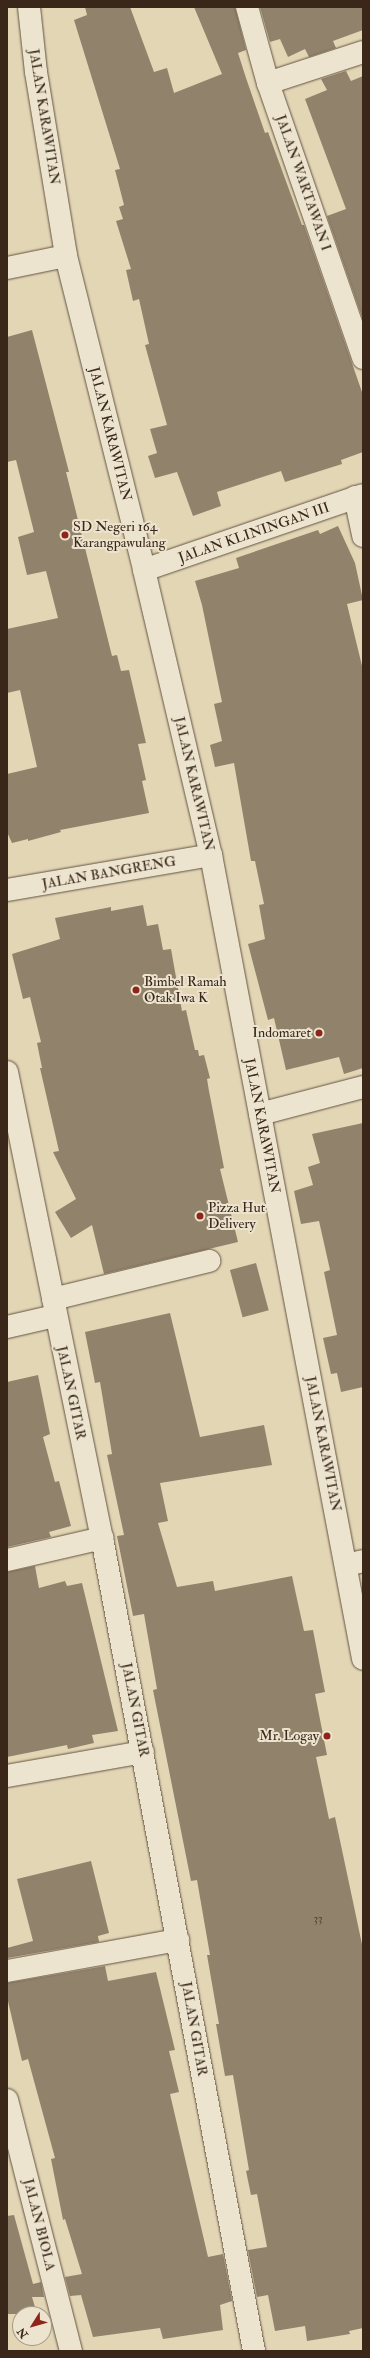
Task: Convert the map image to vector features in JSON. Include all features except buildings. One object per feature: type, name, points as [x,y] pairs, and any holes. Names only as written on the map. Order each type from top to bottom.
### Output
[{"type":"street","name":"JALAN KARAWITAN","points":[[29,7],[36,72],[66,256],[144,570],[211,855],[260,1114],[354,1563],[363,1659]]},
{"type":"street","name":"JALAN WARTAWAN I","points":[[247,7],[268,83],[363,358]]},
{"type":"street","points":[[268,83],[363,52]]},
{"type":"street","points":[[7,268],[66,256]]},
{"type":"street","points":[[359,496],[363,536]]},
{"type":"street","name":"JALAN KLININGAN III","points":[[144,570],[359,496]]},
{"type":"street","name":"JALAN BANGRENG","points":[[7,890],[211,855]]},
{"type":"street","name":"JALAN GITAR","points":[[7,1072],[102,1538],[254,2351]]},
{"type":"street","points":[[260,1114],[363,1087]]},
{"type":"street","points":[[7,1327],[54,1308],[209,1261]]},
{"type":"street","points":[[7,1560],[102,1538]]},
{"type":"street","points":[[7,1776],[143,1752]]},
{"type":"street","points":[[7,1971],[178,1940]]},
{"type":"street","name":"JALAN BIOLA","points":[[7,2100],[71,2351]]},
{"type":"place","name":"SD Negeri 164 Karangpawulang","points":[[65,535]]},
{"type":"place","name":"Bimbel Ramah Otak Iwa K","points":[[136,990]]},
{"type":"place","name":"Indomaret","points":[[319,1033]]},
{"type":"place","name":"Pizza Hut Delivery","points":[[200,1216]]},
{"type":"place","name":"Mr. Logay","points":[[327,1736]]}]
